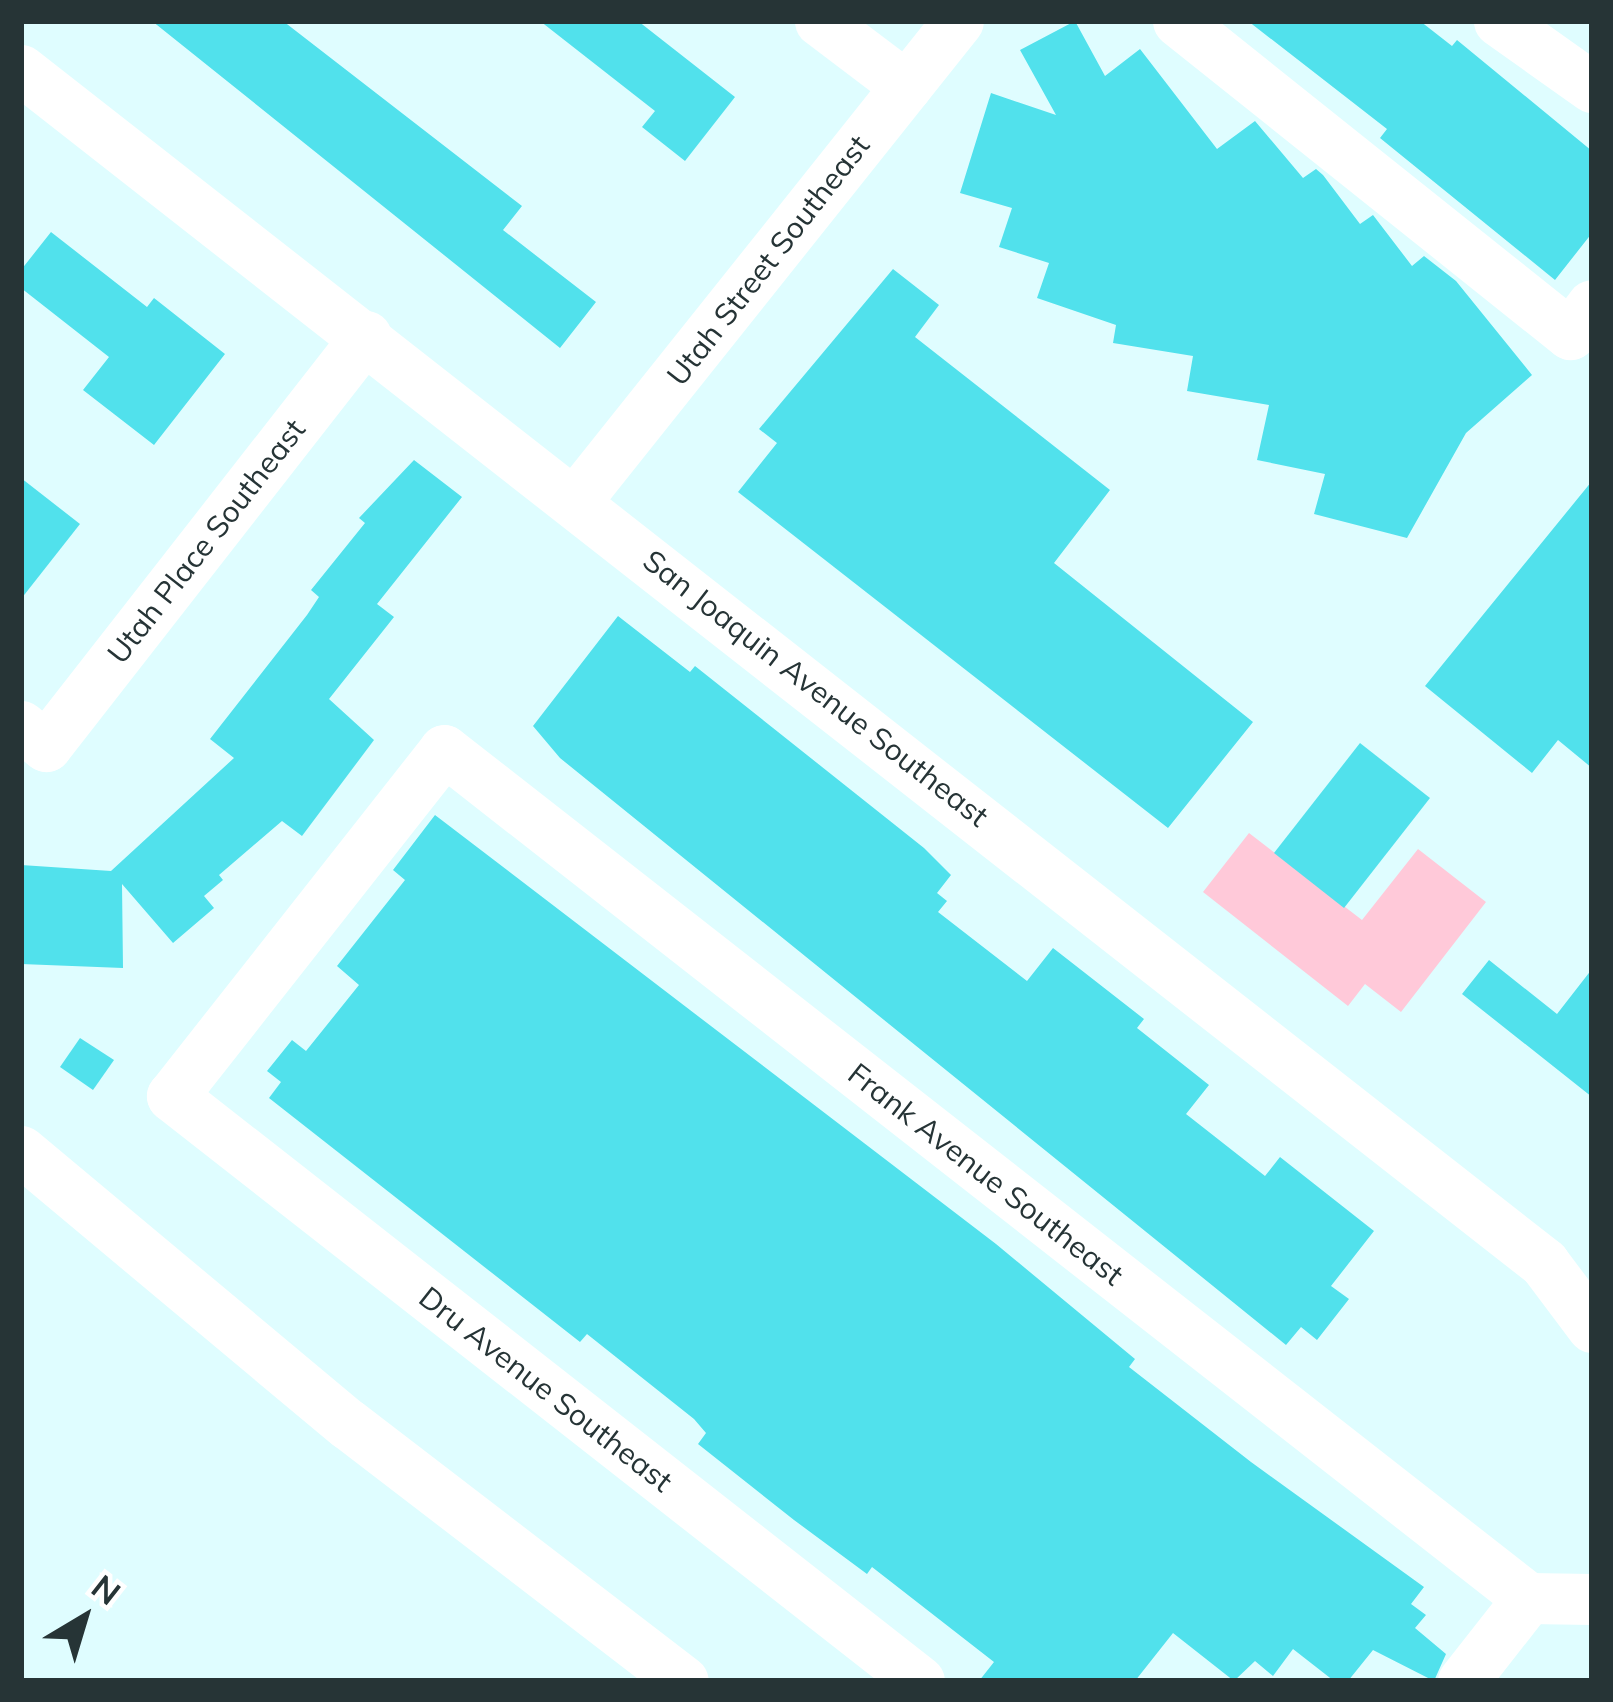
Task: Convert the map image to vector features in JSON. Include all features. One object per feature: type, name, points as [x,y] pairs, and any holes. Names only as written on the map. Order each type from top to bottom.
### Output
[{"type":"street","points":[[820,21],[905,86]]},
{"type":"street","name":"Utah Street Southeast","points":[[577,500],[958,21]]},
{"type":"street","points":[[1178,21],[1570,334],[1592,305]]},
{"type":"street","points":[[1498,21],[1592,87]]},
{"type":"street","name":"San Joaquin Avenue Southeast","points":[[21,70],[577,500],[1544,1263],[1592,1327]]},
{"type":"street","name":"Utah Place Southeast","points":[[34,736],[366,336]]},
{"type":"street","name":"Dru Avenue Southeast","points":[[444,750],[172,1096],[919,1681]]},
{"type":"street","name":"Frank Avenue Southeast","points":[[444,750],[1528,1598]]},
{"type":"street","points":[[21,1151],[348,1424],[682,1681]]},
{"type":"street","points":[[1463,1681],[1528,1598],[1592,1599]]},
{"type":"shaded area","points":[[1249,833],[1362,920],[1418,849],[1486,902],[1401,1012],[1365,984],[1348,1006],[1203,892]]},
{"type":"building","points":[[152,21],[283,21],[522,206],[503,230],[596,302],[560,348]]},
{"type":"building","points":[[540,21],[638,21],[735,97],[685,161],[642,127],[655,111]]},
{"type":"building","points":[[1075,21],[1105,76],[1140,49],[1217,149],[1255,121],[1303,178],[1316,169],[1323,175],[1360,224],[1373,215],[1412,266],[1424,256],[1456,281],[1532,375],[1466,433],[1407,538],[1314,514],[1325,474],[1257,460],[1269,405],[1187,391],[1193,356],[1113,343],[1116,325],[1037,298],[1049,263],[999,247],[1012,208],[960,193],[991,93],[1056,115],[1020,50]]},
{"type":"building","points":[[1248,21],[1420,21],[1452,46],[1457,40],[1592,151],[1592,233],[1555,280],[1380,138],[1387,129]]},
{"type":"building","points":[[51,232],[147,307],[154,298],[225,354],[154,445],[83,390],[109,357],[21,288],[21,270]]},
{"type":"building","points":[[893,269],[939,305],[915,337],[1110,490],[1054,563],[1253,722],[1168,828],[738,492],[777,443],[759,429]]},
{"type":"building","points":[[414,460],[462,497],[377,604],[394,617],[329,699],[374,740],[302,836],[282,821],[219,875],[223,880],[204,896],[214,908],[173,943],[122,884],[123,968],[21,964],[21,865],[111,871],[234,758],[210,739],[307,615],[319,597],[311,590],[365,523],[359,518]]},
{"type":"building","points":[[21,478],[80,524],[21,599]]},
{"type":"building","points":[[1592,481],[1592,768],[1558,740],[1532,773],[1425,686]]},
{"type":"building","points":[[618,616],[690,672],[695,666],[924,848],[951,875],[937,893],[947,901],[938,912],[1027,981],[1053,948],[1144,1019],[1137,1028],[1209,1085],[1186,1114],[1265,1176],[1280,1157],[1374,1231],[1331,1286],[1349,1299],[1317,1340],[1301,1327],[1286,1345],[560,758],[533,726]]},
{"type":"building","points":[[1360,743],[1430,798],[1344,908],[1274,853]]},
{"type":"building","points":[[435,815],[996,1244],[1135,1359],[1129,1367],[1424,1587],[1411,1604],[1426,1615],[1415,1628],[1446,1654],[1434,1681],[1373,1650],[1348,1681],[1334,1681],[1293,1649],[1273,1676],[1255,1661],[1234,1681],[1173,1633],[1135,1681],[979,1681],[994,1662],[872,1567],[867,1574],[794,1520],[698,1444],[706,1433],[694,1419],[587,1334],[580,1342],[269,1098],[281,1082],[267,1071],[292,1040],[306,1051],[359,985],[337,966],[405,880],[393,870]]},
{"type":"building","points":[[1489,960],[1557,1014],[1592,969],[1592,1097],[1462,994]]},
{"type":"building","points":[[80,1038],[114,1060],[93,1090],[60,1067]]}]
